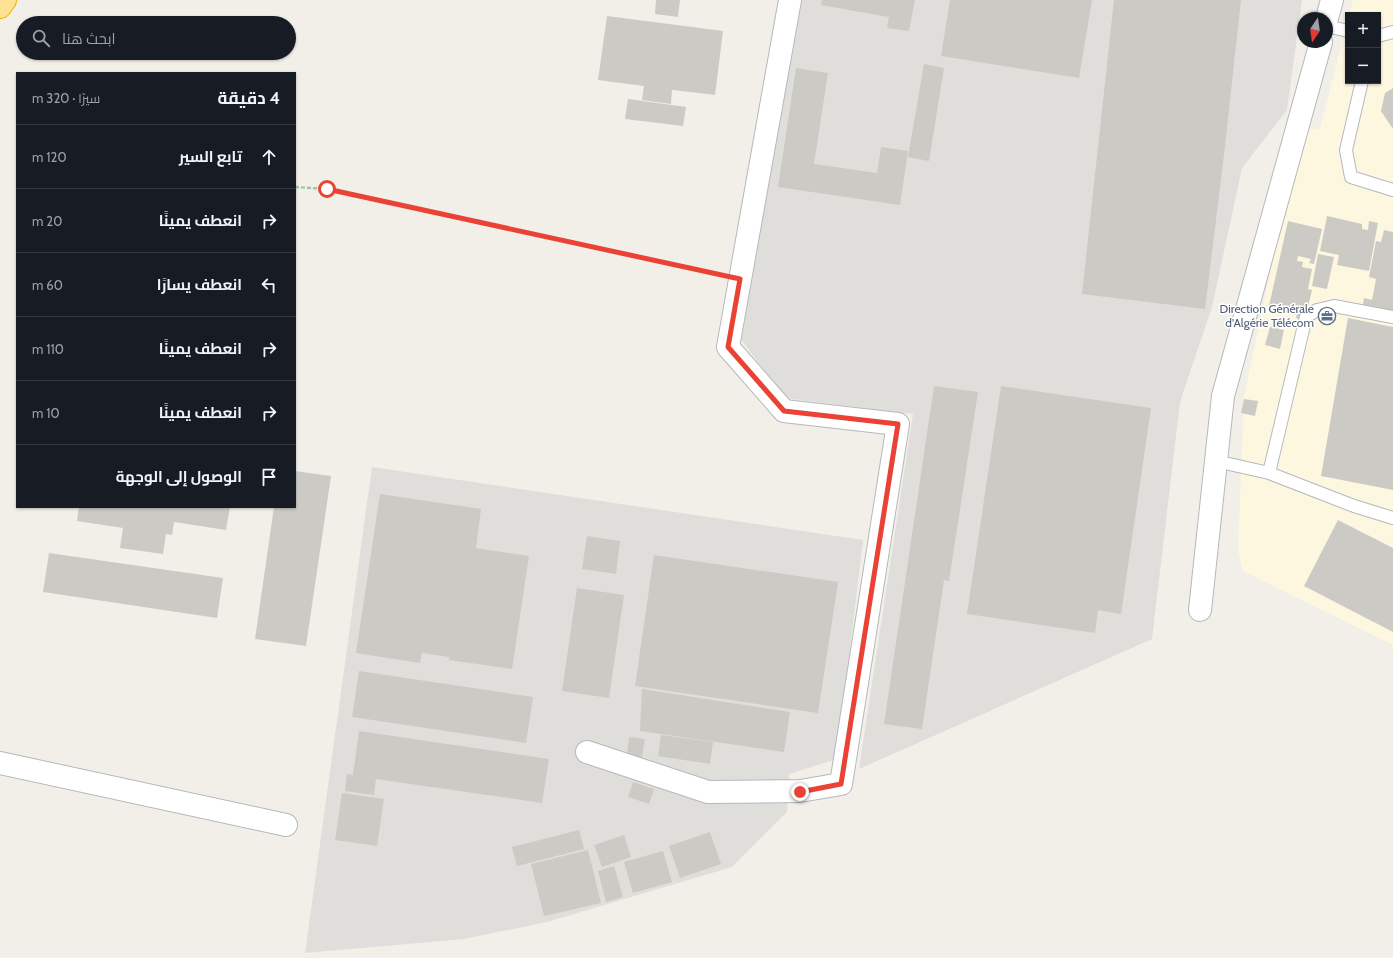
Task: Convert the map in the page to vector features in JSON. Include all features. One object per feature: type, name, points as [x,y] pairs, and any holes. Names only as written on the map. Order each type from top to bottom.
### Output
[{"type":"highway","points":[[0,7],[5,0]]},
{"type":"street","points":[[587,752],[708,792],[800,792],[841,784],[898,424],[784,411],[728,347],[790,0]]},
{"type":"street","points":[[1329,12],[1332,0]]},
{"type":"street","points":[[1200,610],[1222,396],[1318,48]]},
{"type":"street","points":[[0,763],[286,824]]},
{"type":"lane","points":[[1333,27],[1345,30]]},
{"type":"lane","points":[[1381,35],[1393,32]]},
{"type":"lane","points":[[1361,84],[1346,150],[1351,177],[1393,190]]},
{"type":"lane","points":[[1268,473],[1306,317],[1317,310],[1334,306],[1393,317]]},
{"type":"lane","points":[[1216,461],[1268,473],[1354,506],[1393,518]]},
{"type":"path","points":[[296,187],[327,189],[740,279]]},
{"type":"shaded area","points":[[800,0],[1302,0],[1300,12],[1297,12],[1297,37],[1287,110],[1242,168],[1212,307],[1180,402],[1152,639],[859,769],[913,414],[784,398],[741,339]]},
{"type":"shaded area","name":"Direction Générale d'Algérie Télécom","points":[[1353,0],[1393,0],[1393,645],[1243,571],[1238,551],[1244,396],[1278,236],[1304,130],[1320,129],[1345,32],[1345,84],[1381,84],[1381,12],[1350,12]]},
{"type":"shaded area","points":[[372,467],[863,540],[837,759],[789,774],[787,812],[732,867],[547,922],[464,939],[305,953]]},
{"type":"building","points":[[656,0],[680,0],[678,17],[655,14]]},
{"type":"building","points":[[822,0],[915,0],[909,31],[887,28],[889,17],[821,5]]},
{"type":"building","points":[[950,0],[1092,0],[1079,78],[941,56]]},
{"type":"building","points":[[1114,0],[1241,0],[1205,309],[1082,294]]},
{"type":"building","points":[[607,16],[723,31],[715,95],[665,89],[672,90],[671,104],[642,100],[644,86],[598,80]]},
{"type":"building","points":[[924,64],[944,68],[929,161],[908,157]]},
{"type":"building","points":[[796,68],[828,73],[814,164],[877,173],[881,147],[908,151],[900,205],[778,187]]},
{"type":"building","points":[[1393,88],[1393,129],[1381,111],[1385,93]]},
{"type":"building","points":[[628,99],[686,107],[683,126],[625,119]]},
{"type":"building","points":[[1327,216],[1362,224],[1362,229],[1368,230],[1369,221],[1378,223],[1369,271],[1337,265],[1339,255],[1320,251]]},
{"type":"building","points":[[1288,221],[1322,229],[1314,264],[1309,263],[1311,259],[1298,256],[1297,261],[1303,262],[1302,267],[1312,269],[1308,289],[1312,290],[1305,320],[1296,318],[1298,308],[1295,307],[1294,312],[1269,306]]},
{"type":"building","points":[[1384,230],[1393,232],[1393,316],[1362,309],[1364,298],[1372,300],[1376,279],[1369,277],[1376,241],[1381,242]]},
{"type":"building","points":[[1318,254],[1334,257],[1327,289],[1312,286]]},
{"type":"building","points":[[1348,318],[1393,327],[1393,490],[1321,476]]},
{"type":"building","points":[[1270,327],[1284,330],[1280,349],[1265,345]]},
{"type":"building","points":[[934,386],[978,392],[949,581],[944,580],[922,729],[884,724]]},
{"type":"building","points":[[1001,386],[1151,408],[1121,614],[1098,610],[1095,633],[967,614]]},
{"type":"building","points":[[1244,399],[1258,401],[1255,416],[1241,413]]},
{"type":"building","points":[[296,471],[331,476],[306,646],[255,639],[274,508],[296,508]]},
{"type":"building","points":[[380,494],[481,509],[476,548],[529,556],[512,669],[449,660],[449,657],[422,653],[420,663],[356,653]]},
{"type":"building","points":[[79,508],[230,508],[226,530],[174,522],[172,535],[166,534],[163,554],[120,548],[123,528],[77,521]]},
{"type":"building","points":[[1338,520],[1393,548],[1393,632],[1304,586]]},
{"type":"building","points":[[587,536],[620,541],[616,574],[582,569]]},
{"type":"building","points":[[49,553],[223,578],[217,618],[43,592]]},
{"type":"building","points":[[654,555],[838,582],[818,713],[635,686]]},
{"type":"building","points":[[577,588],[624,595],[609,698],[562,691]]},
{"type":"building","points":[[359,671],[533,697],[526,743],[352,717]]},
{"type":"building","points":[[642,689],[790,712],[784,752],[640,731]]},
{"type":"building","points":[[359,731],[549,759],[542,803],[376,779],[374,795],[345,791],[347,774],[353,775]]},
{"type":"building","points":[[661,735],[713,742],[710,764],[658,756]]},
{"type":"building","points":[[629,737],[645,739],[642,757],[627,755]]},
{"type":"building","points":[[633,782],[654,789],[649,804],[628,797]]},
{"type":"building","points":[[342,793],[384,799],[377,846],[335,840]]},
{"type":"building","points":[[579,830],[584,849],[517,866],[512,847]]},
{"type":"building","points":[[710,832],[721,864],[680,878],[669,846]]},
{"type":"building","points":[[624,835],[631,857],[602,867],[594,845]]},
{"type":"building","points":[[588,850],[601,903],[544,916],[531,864]]},
{"type":"building","points":[[663,851],[672,882],[633,893],[624,862]]},
{"type":"building","points":[[614,866],[623,897],[606,902],[598,871]]},
{"type":"place","name":"Direction Générale d'Algérie Télécom","points":[[1327,316]]},
{"type":"route","points":[[327,189],[740,279],[728,347],[784,411],[898,424],[841,784],[800,792]]}]
